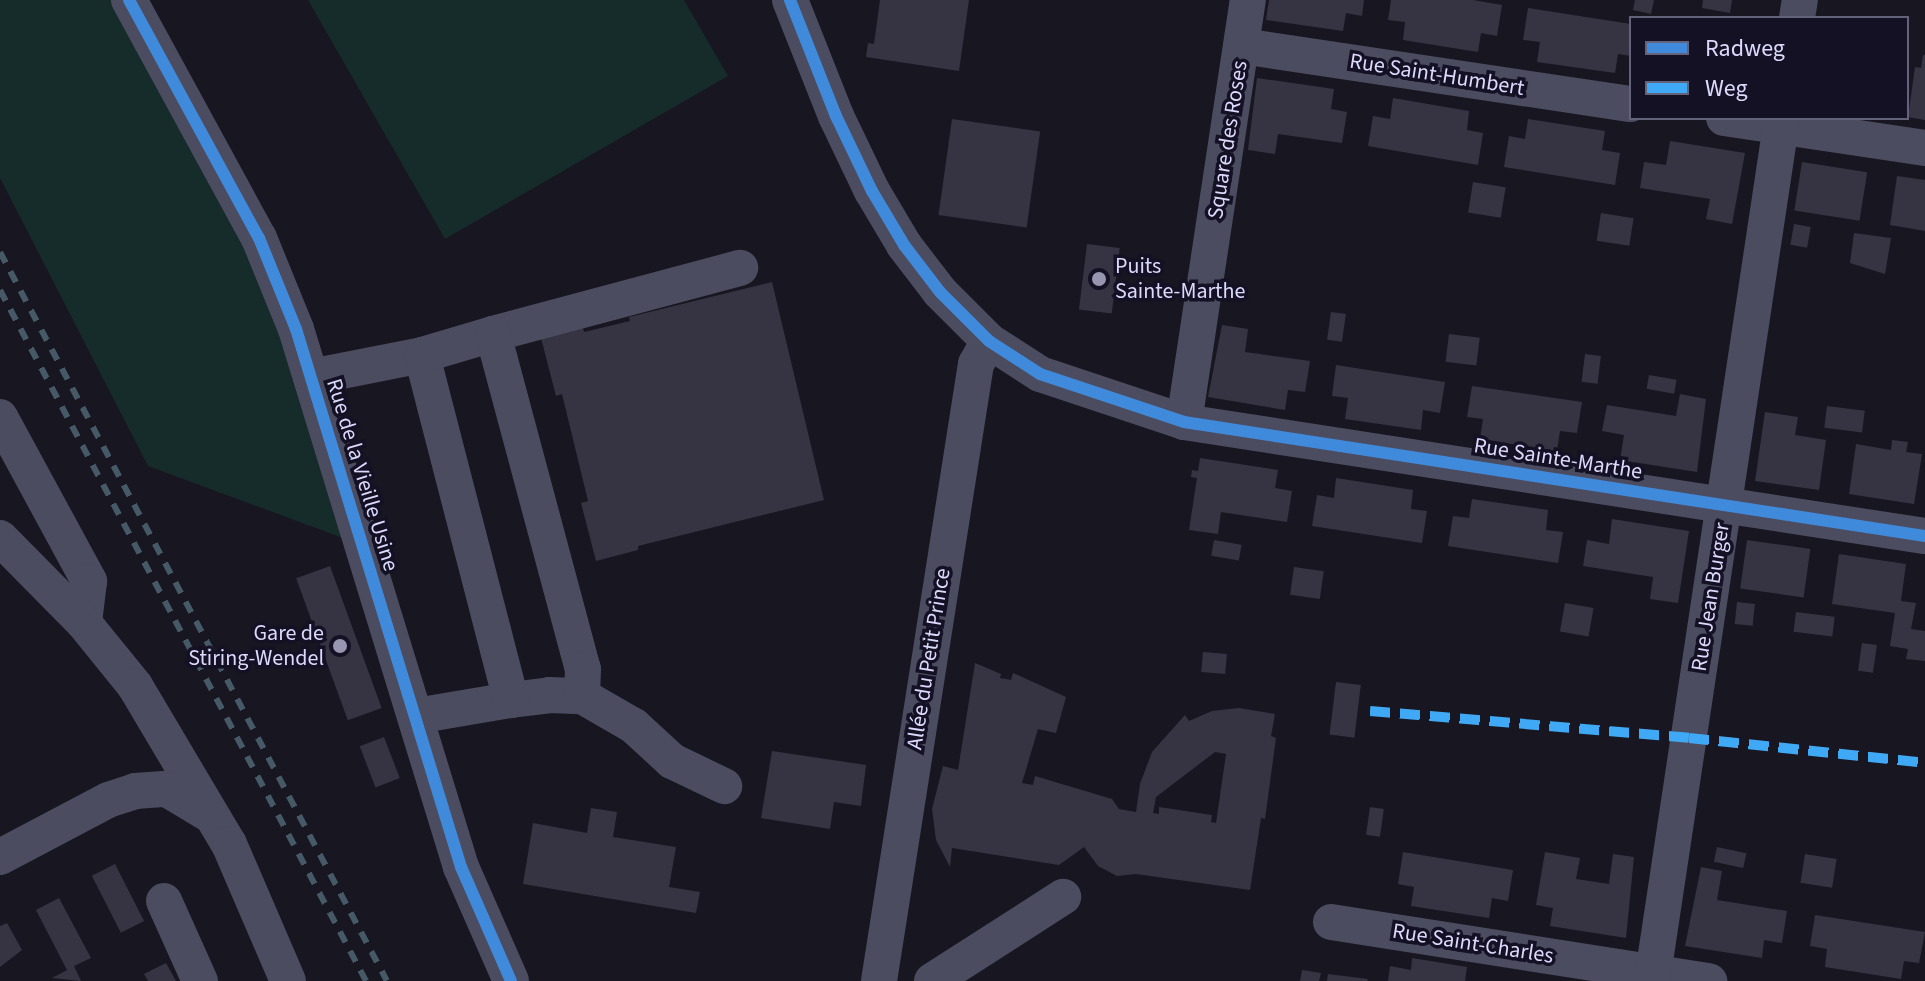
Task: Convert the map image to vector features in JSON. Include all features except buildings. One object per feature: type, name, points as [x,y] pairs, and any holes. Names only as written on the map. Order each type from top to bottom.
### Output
[{"type":"street","name":"Rue de la Vieille Usine","points":[[129,0],[259,238],[311,377],[461,867],[511,981]]},
{"type":"street","name":"Rue Sainte-Marthe","points":[[790,0],[820,78],[872,191],[904,245],[940,292],[989,341],[1040,374],[1184,422],[1925,536]]},
{"type":"street","name":"Square des Roses","points":[[1184,422],[1248,0]]},
{"type":"street","name":"Rue Saint-Humbert","points":[[1242,46],[1629,104]]},
{"type":"street","points":[[1752,120],[1781,122],[1925,148]]},
{"type":"street","name":"Rue Jean Burger","points":[[1653,977],[1781,122]]},
{"type":"street","points":[[311,377],[422,355],[740,268]]},
{"type":"street","points":[[493,334],[583,669],[582,696]]},
{"type":"street","name":"Allée du Petit Prince","points":[[879,981],[976,364],[989,341]]},
{"type":"street","points":[[422,355],[511,700]]},
{"type":"street","points":[[0,417],[89,581],[84,623]]},
{"type":"street","points":[[0,538],[84,623],[135,686],[215,818],[288,981]]},
{"type":"street","points":[[416,716],[549,695],[582,696],[634,726],[672,761],[724,786]]},
{"type":"street","points":[[0,857],[108,800],[135,791],[167,789],[215,818]]},
{"type":"street","points":[[932,981],[1063,897]]},
{"type":"street","points":[[164,901],[200,981]]},
{"type":"street","name":"Rue Saint-Charles","points":[[1331,922],[1653,977],[1709,981]]},
{"type":"green space","points":[[0,0],[122,0],[252,233],[359,544],[148,466],[0,178]]},
{"type":"green space","points":[[308,0],[684,0],[728,76],[445,239]]},
{"type":"railway","points":[[0,252],[387,981]]},
{"type":"railway","points":[[0,290],[366,981]]},
{"type":"marked path","points":[[1370,711],[1689,738],[1925,763]]},
{"type":"cycle path","points":[[129,0],[259,238],[296,329],[461,867],[511,981]]},
{"type":"cycle path","points":[[790,0],[836,116],[872,191],[904,245],[940,292],[989,341],[1040,374],[1184,422],[1925,536]]},
{"type":"place","name":"Puits Sainte-Marthe","points":[[1099,279]]},
{"type":"place","name":"Gare de Stiring-Wendel","points":[[340,646]]}]
